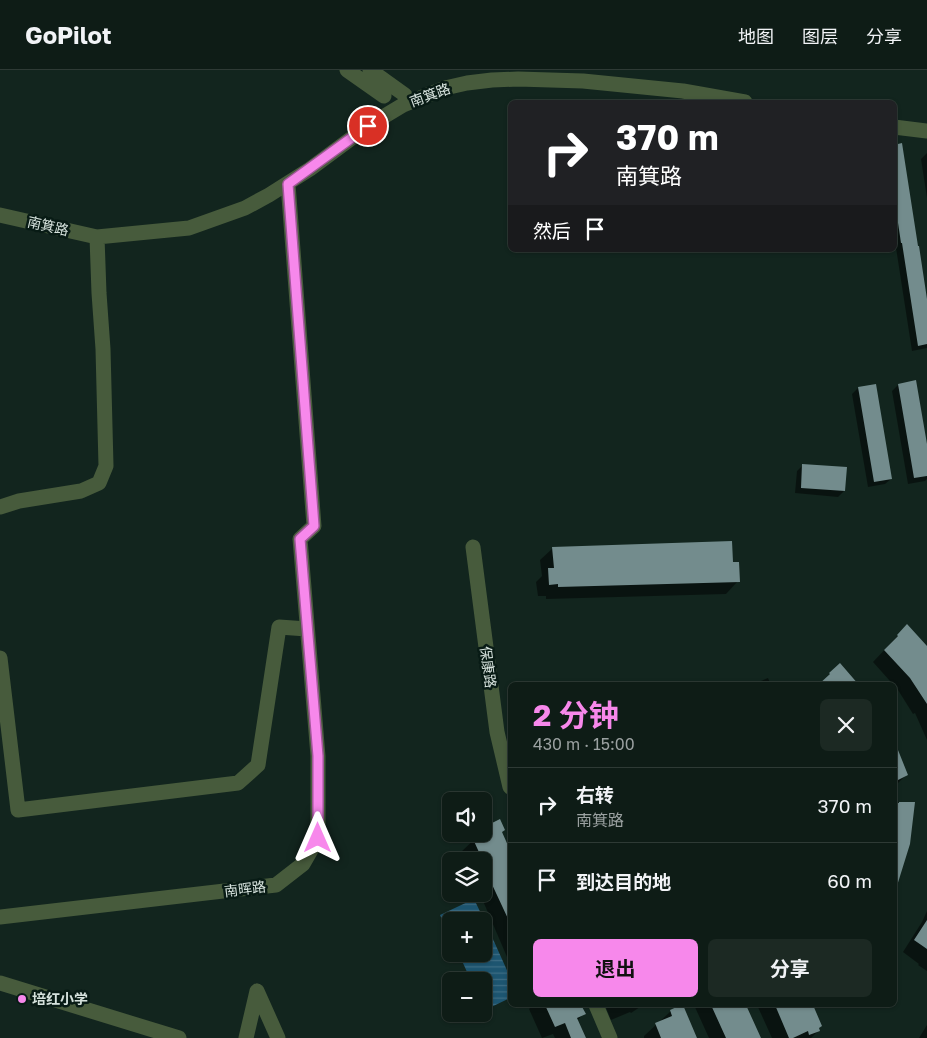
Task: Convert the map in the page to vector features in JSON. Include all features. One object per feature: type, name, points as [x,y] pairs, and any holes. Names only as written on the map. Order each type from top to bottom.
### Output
[{"type":"street","points":[[347,70],[384,96]]},
{"type":"street","points":[[370,70],[405,95]]},
{"type":"street","name":"南箕路","points":[[0,215],[97,237],[189,228],[245,208],[288,184],[368,126],[403,105],[445,88],[467,83],[518,79],[582,81],[683,91],[734,100]]},
{"type":"street","points":[[897,127],[927,131]]},
{"type":"street","name":"南晖路","points":[[0,917],[276,885],[303,864],[318,838],[318,756],[300,539],[314,526],[288,184]]},
{"type":"street","points":[[0,507],[81,491],[99,483],[106,466],[103,349],[97,237]]},
{"type":"street","name":"保康路","points":[[472,547],[498,732],[508,778]]},
{"type":"street","points":[[1,668],[18,810],[238,783],[258,765],[279,627],[307,629]]},
{"type":"street","points":[[0,983],[180,1038]]},
{"type":"street","points":[[246,1038],[257,992],[278,1038]]},
{"type":"street","points":[[597,1007],[610,1038]]},
{"type":"water","points":[[468,902],[475,902],[480,912],[446,912]]},
{"type":"water","points":[[492,937],[508,973],[508,999],[492,1007],[492,972],[467,972],[463,962],[492,962]]},
{"type":"building","points":[[902,143],[927,299],[927,344],[918,346],[897,216],[897,144]]},
{"type":"building","points":[[916,380],[927,444],[927,476],[914,478],[898,384]]},
{"type":"building","points":[[876,384],[892,479],[874,482],[858,387]]},
{"type":"building","points":[[802,464],[847,467],[845,491],[801,488]]},
{"type":"building","points":[[732,541],[733,562],[739,562],[740,582],[558,587],[558,584],[549,585],[548,568],[554,568],[552,547]]},
{"type":"building","points":[[907,624],[927,646],[927,704],[910,678],[884,650]]},
{"type":"building","points":[[840,663],[856,682],[821,682]]},
{"type":"building","points":[[897,748],[908,775],[897,780]]},
{"type":"building","points":[[915,802],[910,844],[897,886],[897,803]]},
{"type":"building","points":[[500,819],[505,830],[502,832],[508,846],[508,919],[492,884],[492,852],[479,852],[474,842],[492,842],[492,823]]},
{"type":"building","points":[[927,920],[927,949],[914,940]]},
{"type":"building","points":[[546,1007],[582,1007],[586,1014],[577,1018],[586,1038],[571,1038],[565,1023],[555,1027]]},
{"type":"building","points":[[677,1007],[684,1007],[697,1038],[661,1038],[655,1023],[672,1016],[670,1010]]},
{"type":"building","points":[[712,1007],[747,1007],[761,1038],[726,1038]]},
{"type":"building","points":[[776,1007],[814,1007],[822,1026],[819,1028],[820,1031],[809,1035],[808,1031],[789,1038]]},
{"type":"place","name":"培红小学","points":[[22,999]]},
{"type":"route","points":[[318,838],[318,756],[300,539],[314,526],[288,184],[368,126]]}]
